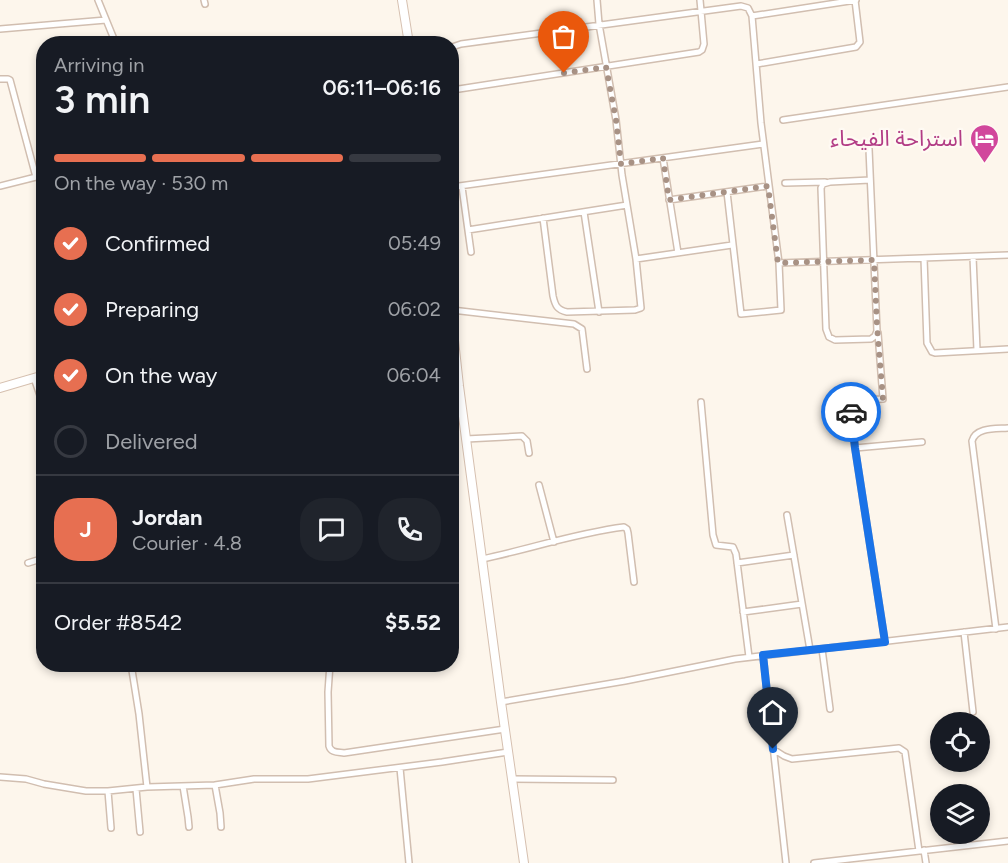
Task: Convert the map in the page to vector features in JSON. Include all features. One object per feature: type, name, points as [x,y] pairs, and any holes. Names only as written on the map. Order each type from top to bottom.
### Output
[{"type":"main road","points":[[402,0],[408,36]]},
{"type":"main road","points":[[0,388],[34,378]]},
{"type":"main road","points":[[459,380],[524,863]]},
{"type":"street","points":[[98,0],[113,36]]},
{"type":"street","points":[[543,218],[553,296],[559,310],[599,312],[641,308],[636,259],[597,0]]},
{"type":"street","points":[[459,89],[699,52],[704,44],[700,0]]},
{"type":"street","points":[[752,16],[856,0],[860,42],[856,47],[757,64]]},
{"type":"street","points":[[459,45],[599,24],[741,6],[748,8],[752,16],[781,310],[741,314],[727,192]]},
{"type":"street","points":[[0,29],[106,20]]},
{"type":"street","points":[[0,79],[10,80],[36,177],[0,186]]},
{"type":"street","points":[[783,120],[1008,87]]},
{"type":"street","points":[[459,187],[763,144]]},
{"type":"street","points":[[870,149],[877,326],[883,399],[855,400],[852,404],[852,423],[885,642]]},
{"type":"street","points":[[663,158],[678,253]]},
{"type":"street","points":[[785,183],[870,180]]},
{"type":"street","points":[[830,182],[823,184],[821,190],[826,329],[829,337],[835,340],[871,339],[875,336],[877,326]]},
{"type":"street","points":[[669,200],[768,186]]},
{"type":"street","points":[[462,187],[471,252]]},
{"type":"street","points":[[468,230],[627,205]]},
{"type":"street","points":[[584,212],[599,312]]},
{"type":"street","points":[[636,259],[732,245]]},
{"type":"street","points":[[778,263],[1008,255]]},
{"type":"street","points":[[973,256],[977,350]]},
{"type":"street","points":[[924,258],[927,343],[930,350],[935,353],[1008,349]]},
{"type":"street","points":[[459,311],[574,324],[582,329],[587,369]]},
{"type":"street","points":[[34,378],[36,384]]},
{"type":"street","points":[[701,402],[713,535],[716,544],[734,547],[749,657]]},
{"type":"street","points":[[996,629],[972,441],[973,436],[978,432],[1008,428]]},
{"type":"street","points":[[466,439],[522,436],[527,441],[529,453]]},
{"type":"street","points":[[855,448],[922,442]]},
{"type":"street","points":[[539,485],[554,542]]},
{"type":"street","points":[[787,515],[810,650]]},
{"type":"street","points":[[482,559],[624,527],[628,533],[634,582]]},
{"type":"street","points":[[736,563],[794,555]]},
{"type":"street","points":[[28,563],[36,560]]},
{"type":"street","points":[[743,612],[802,604]]},
{"type":"street","points":[[501,702],[749,657],[1008,627]]},
{"type":"street","points":[[964,632],[974,712]]},
{"type":"street","points":[[822,648],[830,709]]},
{"type":"street","points":[[763,655],[786,863]]},
{"type":"street","points":[[132,672],[147,787]]},
{"type":"street","points":[[329,672],[329,746],[335,752],[344,753],[505,729]]},
{"type":"street","points":[[773,749],[792,759],[903,749],[921,850],[926,863]]},
{"type":"street","points":[[0,777],[26,779],[86,791],[108,791],[254,779],[308,779],[508,752]]},
{"type":"street","points":[[400,768],[409,863]]},
{"type":"street","points":[[512,779],[613,780]]},
{"type":"street","points":[[215,784],[221,827]]},
{"type":"street","points":[[183,786],[189,827]]},
{"type":"street","points":[[136,789],[140,832]]},
{"type":"street","points":[[108,791],[111,828]]},
{"type":"street","points":[[814,863],[1008,841]]},
{"type":"way so far","points":[[564,73],[606,67],[621,164],[663,158],[669,200],[768,186],[778,263],[874,260],[883,399],[855,400],[851,412]]},
{"type":"place","name":"استراحة الفيحاء","points":[[984,164]]},
{"type":"route","points":[[773,749],[763,655],[885,642],[851,412]]}]
